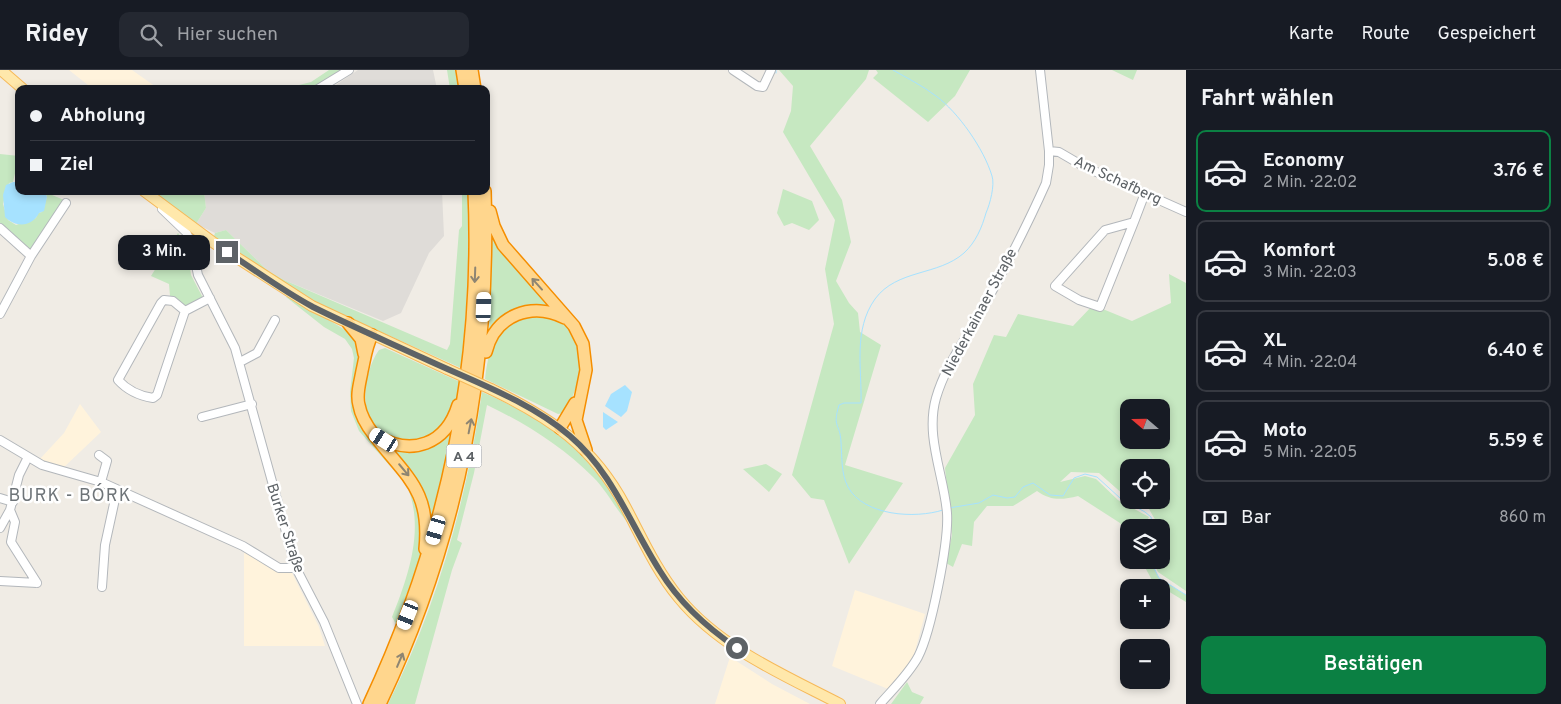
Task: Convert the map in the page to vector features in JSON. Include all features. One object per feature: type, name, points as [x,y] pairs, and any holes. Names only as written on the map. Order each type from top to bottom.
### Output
[{"type":"highway","points":[[462,70],[464,85]]},
{"type":"highway","points":[[472,70],[474,85]]},
{"type":"highway","name":"A 4","points":[[369,704],[408,615],[423,570],[451,469],[468,367],[475,297],[481,195]]},
{"type":"highway","name":"A 4","points":[[380,704],[408,641],[439,556],[460,472],[476,387],[484,307],[481,195]]},
{"type":"highway","points":[[482,195],[503,245],[581,337],[586,356],[586,370],[580,395],[577,426],[586,450]]},
{"type":"highway","points":[[476,387],[488,341],[494,331],[507,318],[522,312],[539,311],[554,313],[569,321]]},
{"type":"highway","points":[[348,323],[360,339],[364,354],[358,402],[363,418],[373,433],[410,477],[420,497],[427,530],[423,570]]},
{"type":"highway","points":[[364,354],[374,336]]},
{"type":"highway","points":[[363,369],[374,336]]},
{"type":"highway","points":[[373,433],[389,443],[406,446],[423,444],[439,436],[456,414],[468,367]]},
{"type":"highway","points":[[560,428],[580,395]]},
{"type":"main road","points":[[1,71],[18,85]]},
{"type":"main road","points":[[148,195],[203,236],[306,302],[374,336],[491,389],[534,411],[560,428],[586,450],[614,487],[661,573],[679,599],[702,622],[750,656],[840,704]]},
{"type":"street","points":[[325,85],[349,70]]},
{"type":"street","points":[[732,70],[757,86],[764,87],[771,70]]},
{"type":"street","name":"Niederkainaer Straße","points":[[880,704],[907,673],[921,650],[942,565],[947,513],[932,429],[932,413],[937,396],[948,365],[982,310],[1040,196],[1048,174],[1049,151],[1040,70]]},
{"type":"street","name":"Am Schafberg","points":[[1049,151],[1059,152],[1083,166],[1186,212]]},
{"type":"street","points":[[1134,222],[1105,230],[1055,286],[1079,300],[1100,307],[1134,222],[1145,193]]},
{"type":"street","name":"Burker Straße","points":[[153,199],[186,232],[198,275],[240,362],[281,519],[296,568],[324,622],[357,704]]},
{"type":"street","points":[[0,314],[31,256],[66,204]]},
{"type":"street","points":[[0,228],[31,256]]},
{"type":"street","points":[[193,255],[203,236]]},
{"type":"street","points":[[185,311],[173,301],[164,300],[161,303],[118,380],[124,387],[146,397],[153,398],[157,395],[185,311],[210,298]]},
{"type":"street","points":[[240,362],[257,353],[275,320]]},
{"type":"street","points":[[202,417],[252,404]]},
{"type":"street","points":[[0,440],[48,467],[101,482],[243,546],[279,568],[296,568]]},
{"type":"street","points":[[99,455],[107,461],[101,482]]},
{"type":"street","points":[[0,528],[12,506],[19,475],[28,457]]},
{"type":"street","points":[[102,587],[105,545],[118,490]]},
{"type":"street","points":[[0,498],[12,506],[15,522],[11,542],[37,583],[0,581]]},
{"type":"street","name":"Niederkainaer Straße","points":[[885,704],[889,694]]},
{"type":"shaded area","points":[[69,70],[132,70],[153,85],[88,85]]},
{"type":"shaded area","points":[[358,70],[433,70],[436,85],[336,85]]},
{"type":"shaded area","points":[[204,195],[442,195],[444,236],[429,253],[401,313],[383,321],[284,280],[267,270],[226,230],[215,233],[196,224],[206,208]]},
{"type":"shaded area","points":[[80,404],[101,432],[62,469],[39,460],[64,433]]},
{"type":"shaded area","points":[[244,552],[253,554],[281,573],[292,573],[319,627],[325,646],[244,646]]},
{"type":"shaded area","points":[[855,590],[925,614],[914,655],[907,667],[888,689],[832,666]]},
{"type":"shaded area","points":[[730,657],[772,684],[810,704],[715,704]]},
{"type":"green space","points":[[329,70],[348,70],[324,85],[299,85],[311,82]]},
{"type":"green space","points":[[447,70],[456,70],[458,85],[449,85]]},
{"type":"green space","points":[[779,70],[869,70],[866,79],[810,146],[842,200],[851,242],[836,281],[849,303],[858,313],[860,332],[881,345],[845,465],[903,483],[849,564],[824,500],[811,498],[792,475],[834,324],[825,269],[835,220],[783,132],[791,111],[793,86]]},
{"type":"green space","points":[[876,70],[970,70],[955,96],[928,122],[873,78],[878,73]]},
{"type":"green space","points":[[1112,70],[1137,70],[1133,80]]},
{"type":"green space","points":[[0,154],[15,156],[13,182],[9,183],[3,204],[8,220],[16,225],[36,218],[38,213],[42,212],[46,195],[52,195],[64,200],[30,251],[0,225]]},
{"type":"green space","points":[[783,189],[812,201],[819,220],[809,230],[792,223],[784,226],[777,213]]},
{"type":"green space","points":[[157,195],[204,195],[206,208],[196,224]]},
{"type":"green space","points":[[462,195],[468,195],[469,235],[461,368],[323,306],[221,243],[214,236],[215,233],[226,230],[267,270],[284,280],[447,350],[450,344],[459,230],[462,226]]},
{"type":"green space","points":[[492,223],[562,313],[543,308],[489,333]]},
{"type":"green space","points":[[178,233],[187,247],[191,275],[203,298],[185,306],[170,296],[169,284],[151,276]]},
{"type":"green space","points":[[1169,274],[1186,283],[1186,591],[1158,572],[1156,569],[1170,569],[1170,519],[1155,519],[1149,509],[1170,509],[1170,459],[1120,459],[1120,491],[1099,473],[1071,472],[1060,482],[1085,476],[1096,479],[1120,501],[1120,509],[1134,509],[1149,517],[1148,519],[1120,519],[1120,523],[1078,496],[1057,499],[1047,497],[1037,491],[1013,506],[987,506],[974,522],[972,546],[962,544],[953,567],[946,563],[952,535],[945,468],[975,415],[973,384],[994,335],[1006,337],[1018,314],[1073,326],[1093,305],[1132,321],[1171,303]]},
{"type":"green space","points":[[289,296],[347,331],[361,348],[358,419],[366,434],[401,472],[418,499],[422,552],[396,624],[392,617],[409,569],[415,534],[412,500],[406,484],[359,431],[351,411],[350,392],[354,358],[352,349],[345,339],[324,327],[286,297]]},
{"type":"green space","points":[[540,315],[569,328],[579,348],[581,359],[580,371],[574,394],[563,413],[558,414],[485,379],[494,342],[505,327],[514,321]]},
{"type":"green space","points":[[385,348],[460,382],[455,406],[448,420],[443,426],[415,444],[381,434],[372,424],[368,414],[365,391],[367,380],[379,350]]},
{"type":"green space","points":[[482,392],[530,416],[568,443],[600,477],[628,523],[598,482],[581,466],[529,428],[487,405],[474,473],[457,540],[462,543],[452,570],[415,704],[388,704],[421,629],[448,552],[468,472]]},
{"type":"green space","points":[[454,426],[431,528],[428,511],[383,442],[400,449]]},
{"type":"green space","points":[[766,464],[782,474],[769,492],[743,469]]},
{"type":"green space","points":[[1146,569],[1154,569],[1161,579],[1151,579]]},
{"type":"green space","points":[[1170,585],[1186,595],[1186,602],[1170,592]]},
{"type":"green space","points":[[907,682],[912,692],[924,697],[920,704],[891,704]]},
{"type":"water","points":[[15,182],[15,195],[46,195],[44,211],[28,223],[19,224],[9,221],[5,217],[3,195],[6,185]]},
{"type":"water","points":[[625,385],[632,392],[627,411],[621,417],[605,406],[611,394]]},
{"type":"water","points":[[603,412],[618,422],[606,430],[603,427]]},
{"type":"waterway","points":[[893,70],[920,85],[953,111],[983,154],[992,176],[992,189],[989,205],[980,229],[972,244],[964,253],[942,266],[895,282],[884,289],[875,299],[868,311],[861,336],[861,403],[844,403],[839,405],[836,422],[840,436],[844,476],[848,487],[856,497],[866,504],[891,513],[919,514],[943,510]]},
{"type":"waterway","points":[[949,508],[979,503],[993,495],[1007,498],[1015,497],[1023,487],[1033,483],[1050,495],[1063,496],[1074,478],[1085,474],[1097,477],[1120,498],[1145,512],[1151,519]]},
{"type":"waterway","points":[[1154,569],[1159,578],[1186,595]]},
{"type":"district","name":"BURK - BÓRK","points":[[70,495]]},
{"type":"route","points":[[227,252],[312,306],[491,389],[523,405],[560,428],[586,450],[602,469],[625,506],[649,553],[679,599],[702,622],[737,648]]}]
